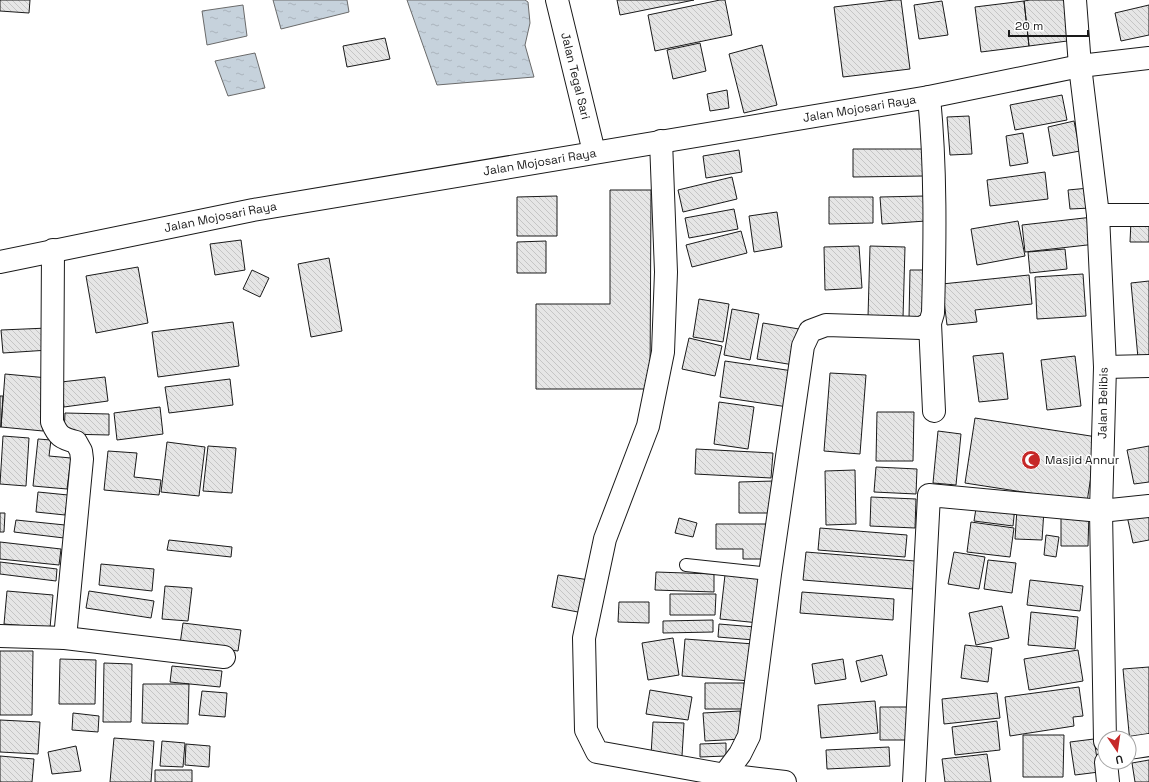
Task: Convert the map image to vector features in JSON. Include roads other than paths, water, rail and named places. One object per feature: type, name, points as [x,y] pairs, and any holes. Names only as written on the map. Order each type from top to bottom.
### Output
[{"type":"street","name":"Jalan Tegal Sari","points":[[557,0],[594,152]]},
{"type":"street","name":"Jalan Belibis","points":[[1075,0],[1080,66],[1098,215],[1105,367],[1101,511],[1105,730]]},
{"type":"street","name":"Jalan Mojosari Raya","points":[[0,262],[253,210],[929,97],[1080,66],[1149,58]]},
{"type":"street","points":[[929,97],[932,128],[935,232],[933,313],[930,323],[934,411]]},
{"type":"street","points":[[661,141],[666,272],[663,352],[648,426],[605,539],[584,638],[586,730],[597,752],[722,779],[785,782]]},
{"type":"street","points":[[1098,215],[1149,215]]},
{"type":"street","points":[[53,250],[52,422],[57,434],[65,439],[76,442],[81,451],[82,459],[65,638]]},
{"type":"street","points":[[722,779],[740,754],[749,736],[770,574],[803,346],[810,331],[826,325],[920,328],[930,323]]},
{"type":"street","points":[[1105,367],[1149,366]]},
{"type":"street","points":[[914,782],[929,495],[1101,511],[1149,506]]},
{"type":"street","points":[[0,636],[65,638],[224,657]]},
{"type":"street","points":[[1137,747],[1149,745]]},
{"type":"street","points":[[1107,770],[1108,782]]},
{"type":"lane","points":[[686,565],[770,574]]},
{"type":"water","points":[[273,0],[347,0],[349,12],[281,29]]},
{"type":"water","points":[[407,0],[525,0],[528,2],[530,23],[525,45],[534,77],[437,85]]},
{"type":"water","points":[[243,5],[247,36],[207,45],[202,11]]},
{"type":"water","points":[[255,53],[265,88],[228,96],[215,61]]},
{"type":"place","name":"Masjid Annur","points":[[1031,460]]}]
